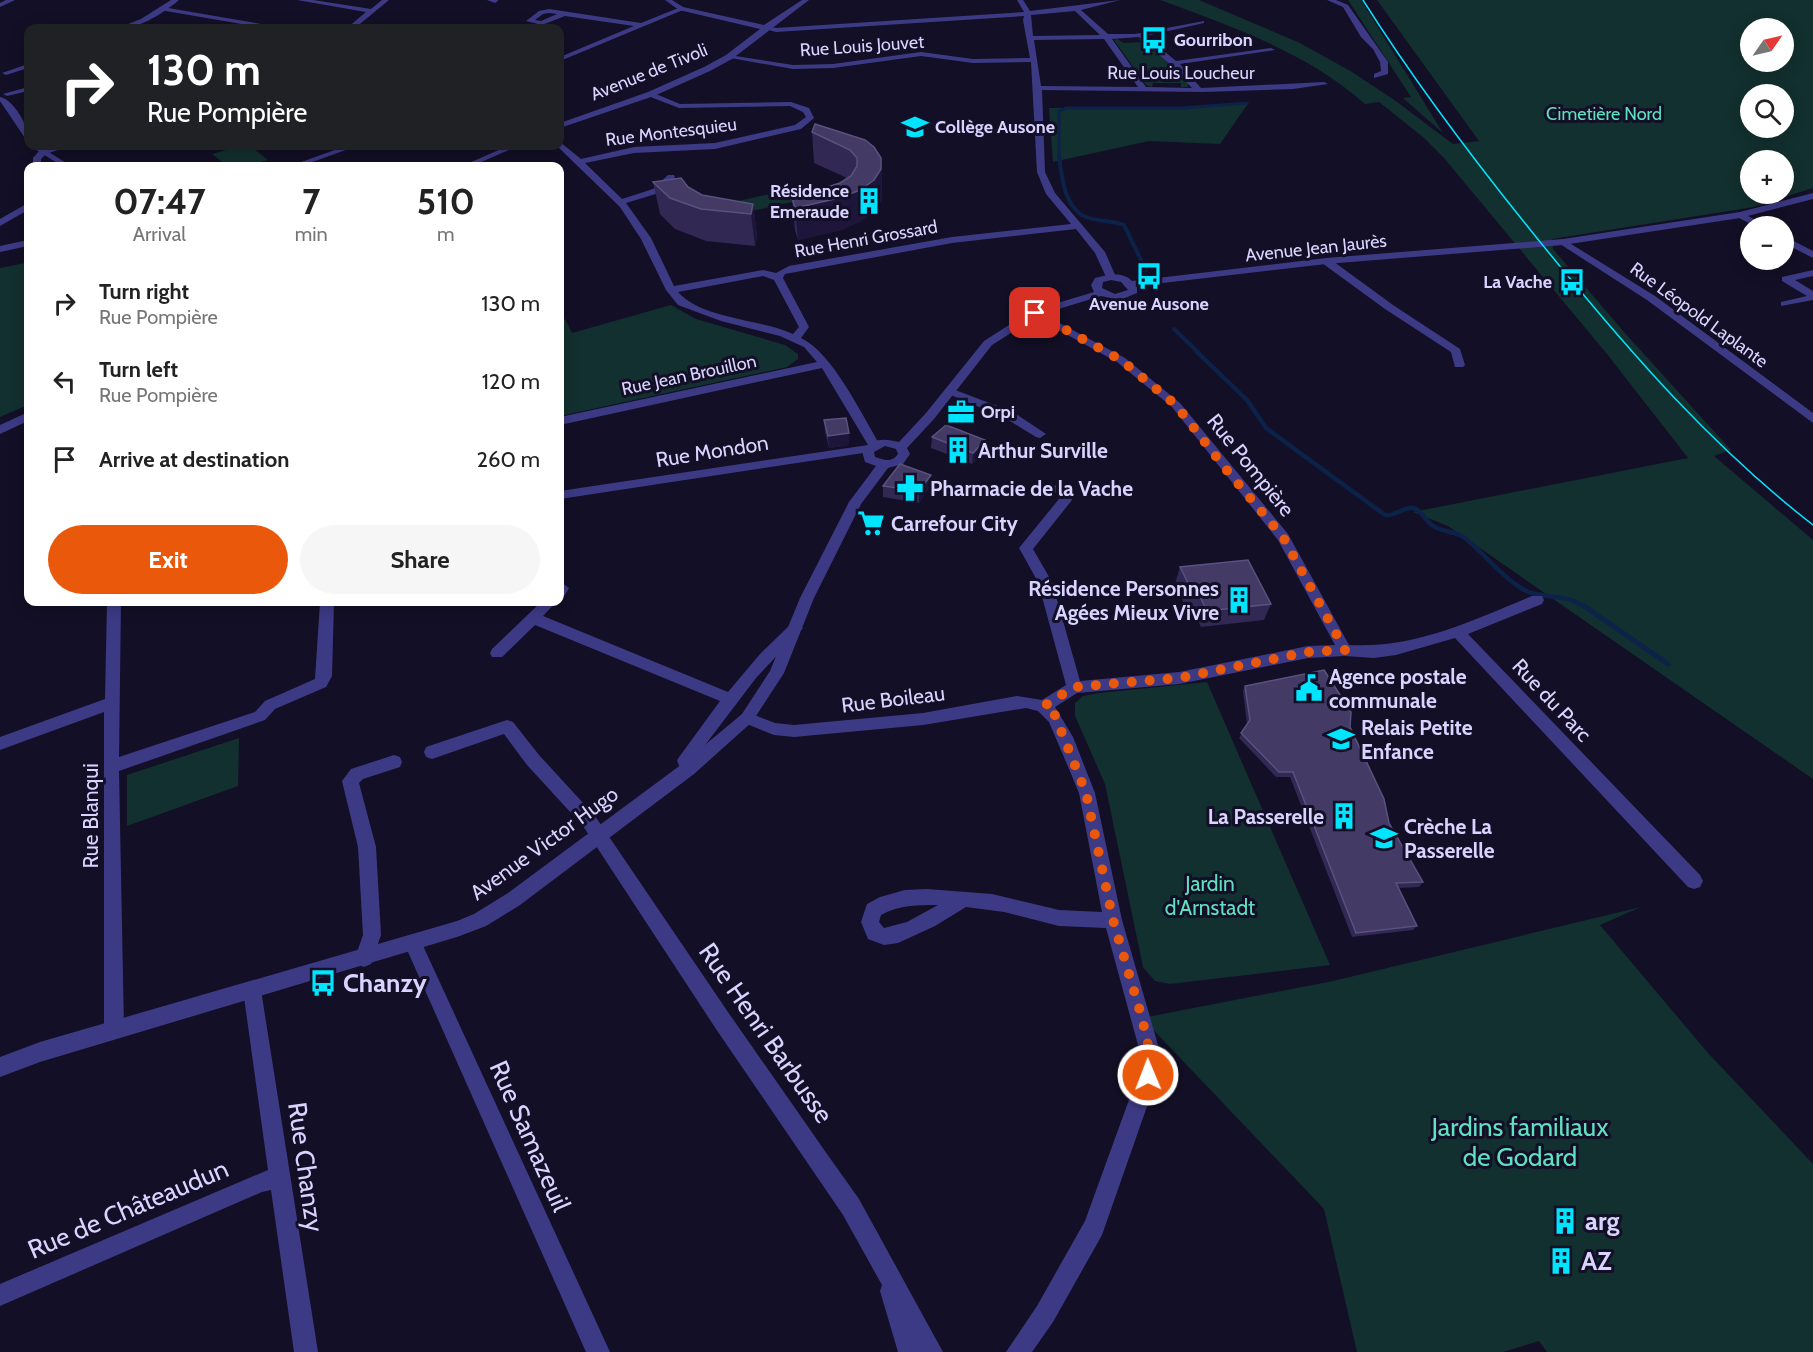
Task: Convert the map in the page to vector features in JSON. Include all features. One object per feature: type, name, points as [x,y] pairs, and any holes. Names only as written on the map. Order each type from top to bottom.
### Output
[{"type":"street","points":[[0,4],[12,0]]},
{"type":"street","points":[[132,24],[176,0]]},
{"type":"street","points":[[300,0],[371,11]]},
{"type":"street","points":[[356,24],[386,0]]},
{"type":"street","points":[[490,0],[495,1]]},
{"type":"street","points":[[668,0],[681,9],[776,30],[1076,9],[1117,0]]},
{"type":"street","name":"Avenue de Tivoli","points":[[564,125],[651,94],[729,57],[806,0]]},
{"type":"street","points":[[1020,0],[1028,13],[1026,20],[1035,60],[1041,172],[1051,194],[1100,252],[1111,277]]},
{"type":"street","points":[[1330,0],[1346,6],[1364,35],[1376,48],[1384,62],[1385,72],[1377,76]]},
{"type":"street","points":[[162,9],[250,24]]},
{"type":"street","points":[[564,57],[681,9]]},
{"type":"street","points":[[1076,9],[1096,23],[1108,37],[1143,88]]},
{"type":"street","points":[[563,14],[642,25]]},
{"type":"street","points":[[142,20],[143,24]]},
{"type":"street","points":[[1030,38],[1140,35],[1202,22]]},
{"type":"street","points":[[1140,35],[1174,63],[1198,89]]},
{"type":"street","points":[[1174,63],[1271,50]]},
{"type":"street","name":"Rue Louis Jouvet","points":[[729,57],[793,67],[833,66],[921,54],[973,60],[1035,60]]},
{"type":"street","points":[[2,74],[24,67]]},
{"type":"street","name":"Rue Louis Loucheur","points":[[1037,88],[1198,89],[1324,84]]},
{"type":"street","points":[[24,90],[2,96],[24,130]]},
{"type":"street","name":"Rue Montesquieu","points":[[579,162],[634,150],[715,146],[798,127],[810,118],[806,110],[791,104],[679,106],[651,94]]},
{"type":"street","points":[[564,148],[621,202],[646,238],[671,290],[682,303],[690,308],[795,338],[808,345],[825,364],[872,446]]},
{"type":"street","points":[[40,150],[60,162]]},
{"type":"street","points":[[37,162],[37,158],[43,152],[51,150]]},
{"type":"street","points":[[306,162],[341,150]]},
{"type":"street","points":[[476,162],[504,150]]},
{"type":"street","points":[[621,202],[661,188],[669,183],[671,177]]},
{"type":"street","name":"Avenue Jean Jaurès","points":[[1132,285],[1326,261],[1550,246],[1563,242],[1740,215],[1813,196]]},
{"type":"street","points":[[0,223],[24,208]]},
{"type":"street","name":"Rue Henri Grossard","points":[[671,290],[763,273],[778,278],[781,272],[789,269],[919,246],[1078,226]]},
{"type":"street","name":"Rue Léopold Laplante","points":[[1563,242],[1652,298],[1813,419]]},
{"type":"street","points":[[1,245],[24,244]]},
{"type":"street","points":[[1794,245],[1813,255]]},
{"type":"street","points":[[1326,261],[1389,307],[1456,351],[1459,365]]},
{"type":"street","points":[[1813,273],[1786,279],[1813,296]]},
{"type":"street","points":[[1111,277],[1124,279],[1132,285],[1133,291],[1125,296],[1113,297],[1101,293],[1096,288],[1097,283],[1111,277]]},
{"type":"street","points":[[778,278],[804,327],[795,338]]},
{"type":"street","points":[[901,447],[988,344],[1035,313],[1101,293]]},
{"type":"street","points":[[1785,304],[1813,296]]},
{"type":"street","name":"Rue Pompière","points":[[1035,313],[1121,360],[1176,405],[1283,537],[1345,650]]},
{"type":"street","name":"Rue Jean Brouillon","points":[[564,420],[825,364]]},
{"type":"street","points":[[950,391],[1010,415],[1040,434]]},
{"type":"street","points":[[0,430],[24,419]]},
{"type":"street","points":[[885,442],[901,447],[903,458],[895,463],[884,465],[869,459],[868,451],[872,446],[885,442]]},
{"type":"street","name":"Rue Mondon","points":[[564,494],[872,446]]},
{"type":"street","name":"Avenue Victor Hugo","points":[[0,1067],[114,1029],[364,958],[457,929],[489,915],[514,899],[688,769],[747,718],[777,673],[807,598],[855,502],[884,465]]},
{"type":"street","points":[[1059,487],[1064,492],[1066,500],[1026,548],[1045,582],[1074,687]]},
{"type":"street","points":[[1017,1348],[1045,1314],[1094,1227],[1148,1075],[1148,1045],[1113,920],[1086,793],[1054,713],[1044,706],[1074,687],[1179,678],[1308,652],[1345,650],[1374,652],[1396,649],[1458,632],[1537,600]]},
{"type":"street","name":"Rue Blanqui","points":[[114,606],[111,767],[114,1029]]},
{"type":"street","points":[[111,767],[260,716],[276,702],[321,683],[324,676],[327,606]]},
{"type":"street","points":[[497,653],[545,606]]},
{"type":"street","points":[[533,618],[730,699]]},
{"type":"street","points":[[688,769],[685,760],[730,699],[773,647],[796,628]]},
{"type":"street","name":"Rue du Parc","points":[[1458,632],[1694,881]]},
{"type":"street","points":[[0,744],[113,702]]},
{"type":"street","name":"Rue Boileau","points":[[747,718],[774,729],[794,731],[923,719],[1017,702],[1030,702],[1044,706]]},
{"type":"street","name":"Rue Henri Barbusse","points":[[432,752],[507,726],[533,760],[589,821],[723,1022],[851,1207],[932,1352]]},
{"type":"street","points":[[364,958],[372,935],[367,847],[350,781],[357,774],[394,762]]},
{"type":"street","points":[[963,899],[1003,903],[1066,919],[1113,920]]},
{"type":"street","name":"Rue Samazeuil","points":[[413,943],[598,1352]]},
{"type":"street","name":"Rue Chanzy","points":[[252,990],[306,1352]]},
{"type":"street","name":"Rue de Châteaudun","points":[[0,1295],[261,1182],[280,1178]]},
{"type":"street","name":"Rue Henri Barbusse","points":[[883,1265],[906,1349]]},
{"type":"green space","name":"Cimetière Nord","points":[[1160,0],[1199,0],[1300,43],[1352,72],[1393,99],[1453,144],[1479,141],[1377,0],[1813,0],[1813,188],[1794,194],[1794,150],[1740,150],[1740,204],[1763,204],[1552,239],[1553,249],[1624,332],[1731,450],[1714,456],[1813,540],[1813,779],[1448,526],[1413,512],[1688,458],[1607,354],[1444,158],[1423,137],[1379,102],[1365,104],[1319,70],[1241,31]]},
{"type":"green space","points":[[1348,0],[1361,0],[1443,133],[1403,98],[1411,97]]},
{"type":"green space","points":[[1137,38],[1144,40],[1165,57],[1190,83],[1187,87],[1181,87],[1181,83],[1153,83],[1152,87],[1146,85],[1114,40],[1117,39],[1124,43],[1142,42]]},
{"type":"green space","points":[[1249,102],[1220,144],[1149,141],[1053,162],[1049,108],[1184,107]]},
{"type":"green space","points":[[226,150],[255,150],[268,160],[222,162],[212,154]]},
{"type":"green space","points":[[792,189],[801,200],[747,212],[738,201]]},
{"type":"green space","points":[[24,263],[24,407],[0,417],[0,268]]},
{"type":"green space","points":[[671,305],[696,319],[785,345],[798,354],[798,359],[787,367],[564,415],[564,317],[572,333]]},
{"type":"green space","name":"Jardin d'Arnstadt","points":[[1207,682],[1330,965],[1170,984],[1155,981],[1143,967],[1105,784],[1075,716],[1075,703],[1083,696],[1099,693]]},
{"type":"green space","points":[[239,738],[238,786],[127,826],[127,775]]},
{"type":"green space","name":"Jardins familiaux de Godard","points":[[1641,907],[1600,925],[1708,1053],[1813,1164],[1813,1352],[1547,1352],[1539,1341],[1503,1352],[1357,1352],[1324,1209],[1142,1018],[1333,981]]},
{"type":"building","points":[[815,124],[865,140],[874,147],[881,158],[881,169],[874,180],[860,190],[839,198],[795,208],[792,198],[840,183],[851,176],[857,166],[857,158],[850,150],[812,132]]},
{"type":"building","points":[[681,178],[688,187],[702,195],[753,204],[751,214],[701,209],[670,198],[653,182]]},
{"type":"building","points":[[846,418],[849,433],[828,436],[824,420]]},
{"type":"building","points":[[946,425],[985,440],[973,453],[932,437]]},
{"type":"building","points":[[900,464],[931,475],[919,491],[883,486]]},
{"type":"building","points":[[1248,560],[1271,604],[1207,611],[1198,593],[1193,593],[1180,567]]},
{"type":"building","name":"La Passerelle","points":[[1324,670],[1351,712],[1350,727],[1384,799],[1389,823],[1423,882],[1396,883],[1417,926],[1356,933],[1293,772],[1279,772],[1241,733],[1250,720],[1245,686]]},
{"type":"waterway","points":[[1059,154],[1059,111],[1067,108],[1183,108],[1247,103]]},
{"type":"waterway","points":[[1059,154],[1065,190],[1073,206],[1086,217],[1124,225],[1146,270]]},
{"type":"waterway","points":[[1174,329],[1199,353]]},
{"type":"waterway","points":[[1197,352],[1247,400],[1266,428],[1385,515],[1409,508],[1416,509],[1436,527],[1462,536],[1521,588],[1536,594],[1569,600],[1586,608]]},
{"type":"waterway","points":[[1584,606],[1668,664]]},
{"type":"tram line","points":[[1363,0],[1431,100],[1479,164],[1528,228],[1614,331],[1708,433],[1813,525]]},
{"type":"place","name":"Gourribon","points":[[1154,40]]},
{"type":"place","name":"Collège Ausone","points":[[915,127]]},
{"type":"place","name":"Résidence Emeraude","points":[[869,201]]},
{"type":"place","name":"Avenue Ausone","points":[[1149,276]]},
{"type":"place","name":"La Vache","points":[[1572,282]]},
{"type":"place","name":"Orpi","points":[[961,412]]},
{"type":"place","name":"Arthur Surville","points":[[958,450]]},
{"type":"place","name":"Pharmacie de la Vache","points":[[910,488]]},
{"type":"place","name":"Carrefour City","points":[[871,523]]},
{"type":"place","name":"Résidence Personnes Agées Mieux Vivre","points":[[1239,600]]},
{"type":"place","name":"Agence postale communale","points":[[1309,688]]},
{"type":"place","name":"Relais Petite Enfance","points":[[1341,739]]},
{"type":"place","name":"La Passerelle","points":[[1344,816]]},
{"type":"place","name":"Crèche La Passerelle","points":[[1384,838]]},
{"type":"place","name":"Chanzy","points":[[323,983]]},
{"type":"place","name":"arg","points":[[1565,1221]]},
{"type":"place","name":"AZ","points":[[1561,1261]]},
{"type":"route","points":[[1035,313],[1121,360],[1176,405],[1283,537],[1345,650],[1308,652],[1179,678],[1074,687],[1044,706],[1054,713],[1086,793],[1113,920],[1148,1045],[1148,1075]]}]
